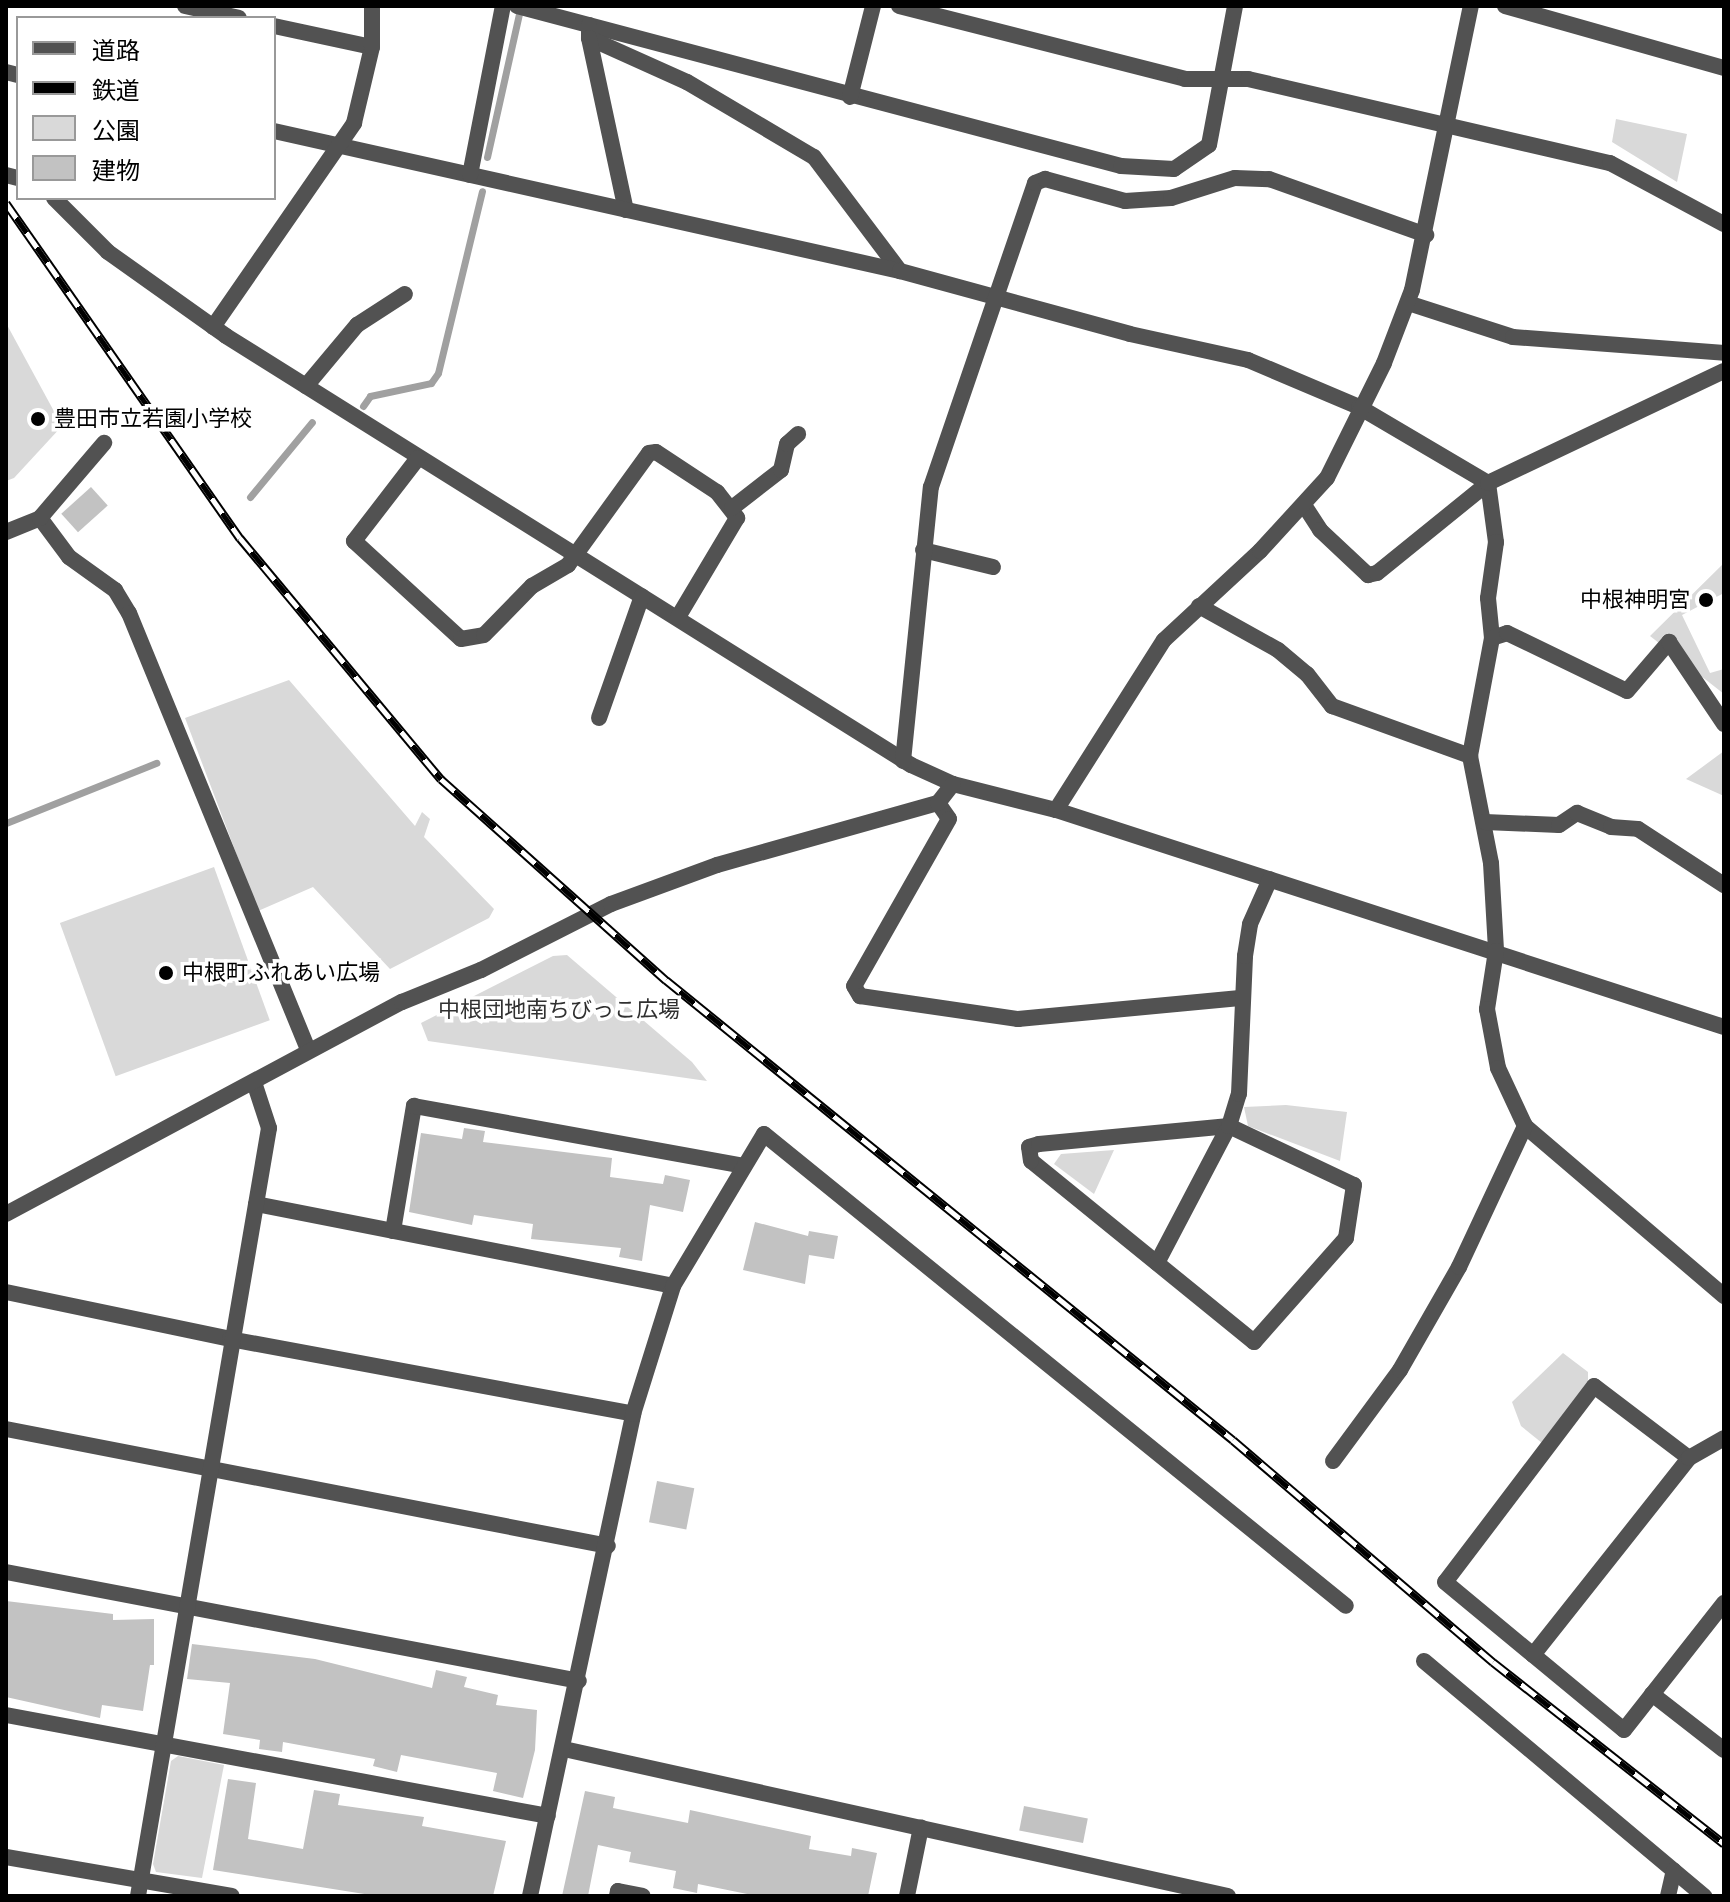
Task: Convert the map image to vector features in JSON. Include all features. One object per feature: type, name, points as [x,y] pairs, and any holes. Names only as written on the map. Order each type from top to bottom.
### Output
[{"type":"street","points":[[185,6],[230,16]]},
{"type":"street","points":[[213,327],[342,146],[364,94],[372,47],[372,6]]},
{"type":"street","points":[[470,175],[503,6]]},
{"type":"street","points":[[517,6],[589,32],[1121,166],[1174,169],[1209,145],[1235,6]]},
{"type":"street","points":[[850,97],[873,6]]},
{"type":"street","points":[[899,6],[1185,79],[1248,79],[1610,163],[1724,224]]},
{"type":"street","points":[[1056,810],[1138,674],[1199,606],[1304,505],[1327,478],[1408,303],[1426,235],[1471,6]]},
{"type":"street","points":[[1505,6],[1724,68]]},
{"type":"street","points":[[276,26],[372,47]]},
{"type":"street","points":[[589,32],[626,210]]},
{"type":"street","points":[[589,32],[687,82],[814,157],[900,271]]},
{"type":"street","points":[[276,131],[900,271],[998,295],[1130,334],[1248,360],[1359,407],[1488,483]]},
{"type":"street","points":[[903,761],[931,487],[998,295],[1028,192],[1045,179],[1125,201],[1171,198],[1235,178],[1269,179],[1426,235]]},
{"type":"street","points":[[56,200],[108,252],[213,327],[903,761],[953,784],[1056,810],[1724,1027]]},
{"type":"street","points":[[306,386],[357,325],[405,294]]},
{"type":"street","points":[[1408,303],[1513,337],[1724,353]]},
{"type":"street","points":[[1304,505],[1320,530],[1368,575],[1377,573],[1488,483],[1724,371]]},
{"type":"street","points":[[732,508],[781,470],[787,444],[798,434]]},
{"type":"street","points":[[6,532],[40,518],[104,443]]},
{"type":"street","points":[[418,458],[354,541],[461,639],[484,635],[498,615],[575,556],[649,453],[656,452],[705,484],[732,508],[736,524],[678,617]]},
{"type":"street","points":[[1488,483],[1496,542],[1488,598],[1492,638],[1470,756],[1485,822],[1496,951],[1489,1032],[1498,1068],[1525,1126],[1724,1296]]},
{"type":"street","points":[[40,518],[69,557],[115,590],[129,613],[308,1050]]},
{"type":"street","points":[[923,550],[993,567]]},
{"type":"street","points":[[599,718],[642,596]]},
{"type":"street","points":[[1199,606],[1278,650],[1307,674],[1332,706],[1470,756]]},
{"type":"street","points":[[1492,638],[1507,633],[1627,691],[1669,642],[1724,724]]},
{"type":"street","points":[[6,1214],[308,1050],[660,884],[938,803],[953,784]]},
{"type":"street","points":[[938,803],[949,819],[854,986],[860,996],[1018,1019],[1240,998]]},
{"type":"street","points":[[1485,822],[1559,825],[1577,813],[1611,827],[1638,829],[1724,885]]},
{"type":"street","points":[[1157,1263],[1229,1126],[1239,1094],[1240,998],[1250,924],[1270,879]]},
{"type":"street","points":[[140,1888],[230,1339],[269,1128],[254,1082]]},
{"type":"street","points":[[393,1231],[414,1106],[744,1166]]},
{"type":"street","points":[[1229,1126],[1354,1185],[1346,1238],[1254,1342],[1031,1161],[1029,1147],[1229,1126]]},
{"type":"street","points":[[1333,1461],[1400,1370],[1459,1267],[1525,1126]]},
{"type":"street","points":[[530,1896],[608,1546],[633,1414],[673,1286],[764,1134],[1346,1606]]},
{"type":"street","points":[[256,1204],[673,1286]]},
{"type":"street","points":[[6,1292],[230,1339],[633,1414]]},
{"type":"street","points":[[1689,1458],[1594,1386],[1445,1582],[1624,1730],[1724,1603]]},
{"type":"street","points":[[6,1429],[209,1471],[608,1546]]},
{"type":"street","points":[[1533,1655],[1689,1458],[1724,1438]]},
{"type":"street","points":[[6,1572],[579,1681]]},
{"type":"street","points":[[1424,1661],[1704,1896]]},
{"type":"street","points":[[1652,1694],[1724,1750]]},
{"type":"street","points":[[6,1715],[548,1816]]},
{"type":"street","points":[[564,1749],[1228,1896]]},
{"type":"street","points":[[907,1896],[921,1827]]},
{"type":"street","points":[[6,1857],[140,1888],[232,1896]]},
{"type":"street","points":[[1668,1896],[1674,1871]]},
{"type":"street","points":[[617,1896],[618,1891],[643,1896]]},
{"type":"green space","points":[[1616,119],[1687,134],[1677,182],[1612,142]]},
{"type":"green space","points":[[6,323],[62,426],[14,478],[6,481]]},
{"type":"green space","points":[[1724,563],[1724,593],[1682,615],[1710,673],[1724,669],[1724,694],[1650,636]]},
{"type":"green space","points":[[289,680],[415,826],[422,812],[430,819],[424,837],[494,909],[489,918],[390,969],[313,887],[258,911],[185,718]]},
{"type":"green space","points":[[1724,751],[1724,796],[1686,779]]},
{"type":"green space","name":"中根町ふれあい広場","points":[[214,867],[270,1020],[116,1076],[60,923]]},
{"type":"green space","name":"中根団地南ちびっこ広場","points":[[567,955],[692,1062],[707,1081],[428,1041],[421,1023],[553,956]]},
{"type":"green space","points":[[1286,1105],[1347,1112],[1340,1161],[1248,1126],[1244,1107]]},
{"type":"green space","points":[[1114,1150],[1094,1194],[1054,1164],[1061,1154]]},
{"type":"green space","points":[[1563,1353],[1588,1372],[1588,1385],[1542,1443],[1521,1426],[1512,1402]]},
{"type":"green space","points":[[178,1756],[224,1765],[202,1878],[156,1872],[153,1864],[171,1761]]},
{"type":"building","points":[[91,487],[108,506],[78,532],[61,514]]},
{"type":"building","points":[[464,1128],[485,1131],[483,1142],[612,1158],[610,1177],[663,1184],[665,1175],[690,1180],[683,1212],[650,1205],[642,1261],[619,1257],[621,1248],[531,1239],[533,1224],[474,1215],[472,1225],[409,1212],[421,1133],[462,1139]]},
{"type":"building","points":[[755,1222],[808,1236],[809,1231],[838,1236],[834,1259],[809,1255],[805,1284],[743,1270]]},
{"type":"building","points":[[657,1481],[694,1488],[686,1529],[649,1522]]},
{"type":"building","points":[[6,1601],[113,1614],[113,1620],[154,1619],[154,1665],[150,1665],[143,1711],[102,1705],[100,1718],[6,1697]]},
{"type":"building","points":[[192,1644],[315,1659],[432,1688],[436,1670],[467,1677],[464,1687],[498,1695],[496,1705],[537,1710],[535,1750],[523,1798],[493,1791],[497,1773],[401,1755],[397,1772],[373,1766],[375,1759],[283,1742],[282,1752],[259,1749],[260,1740],[223,1734],[230,1683],[187,1679]]},
{"type":"building","points":[[228,1779],[256,1783],[248,1839],[303,1849],[314,1790],[340,1794],[338,1805],[424,1817],[422,1826],[506,1841],[493,1896],[377,1896],[213,1870]]},
{"type":"building","points":[[585,1791],[615,1797],[613,1808],[688,1823],[690,1810],[811,1836],[809,1849],[851,1856],[852,1848],[877,1853],[868,1896],[757,1896],[698,1884],[697,1893],[673,1888],[676,1871],[629,1862],[631,1852],[598,1845],[588,1896],[562,1896]]},
{"type":"building","points":[[1024,1806],[1088,1818],[1083,1843],[1019,1831]]},
{"type":"waterway","points":[[487,157],[519,14]]},
{"type":"waterway","points":[[363,406],[370,396],[431,383],[438,373],[482,191]]},
{"type":"waterway","points":[[250,497],[312,422]]},
{"type":"waterway","points":[[6,823],[156,763]]},
{"type":"railway","points":[[6,203],[240,538],[441,779],[666,980],[1233,1440],[1493,1662],[1724,1844]]},
{"type":"place","name":"豊田市立若園小学校","points":[[38,419]]},
{"type":"place","name":"中根神明宮","points":[[1706,600]]},
{"type":"place","name":"中根町ふれあい広場","points":[[166,973]]}]
